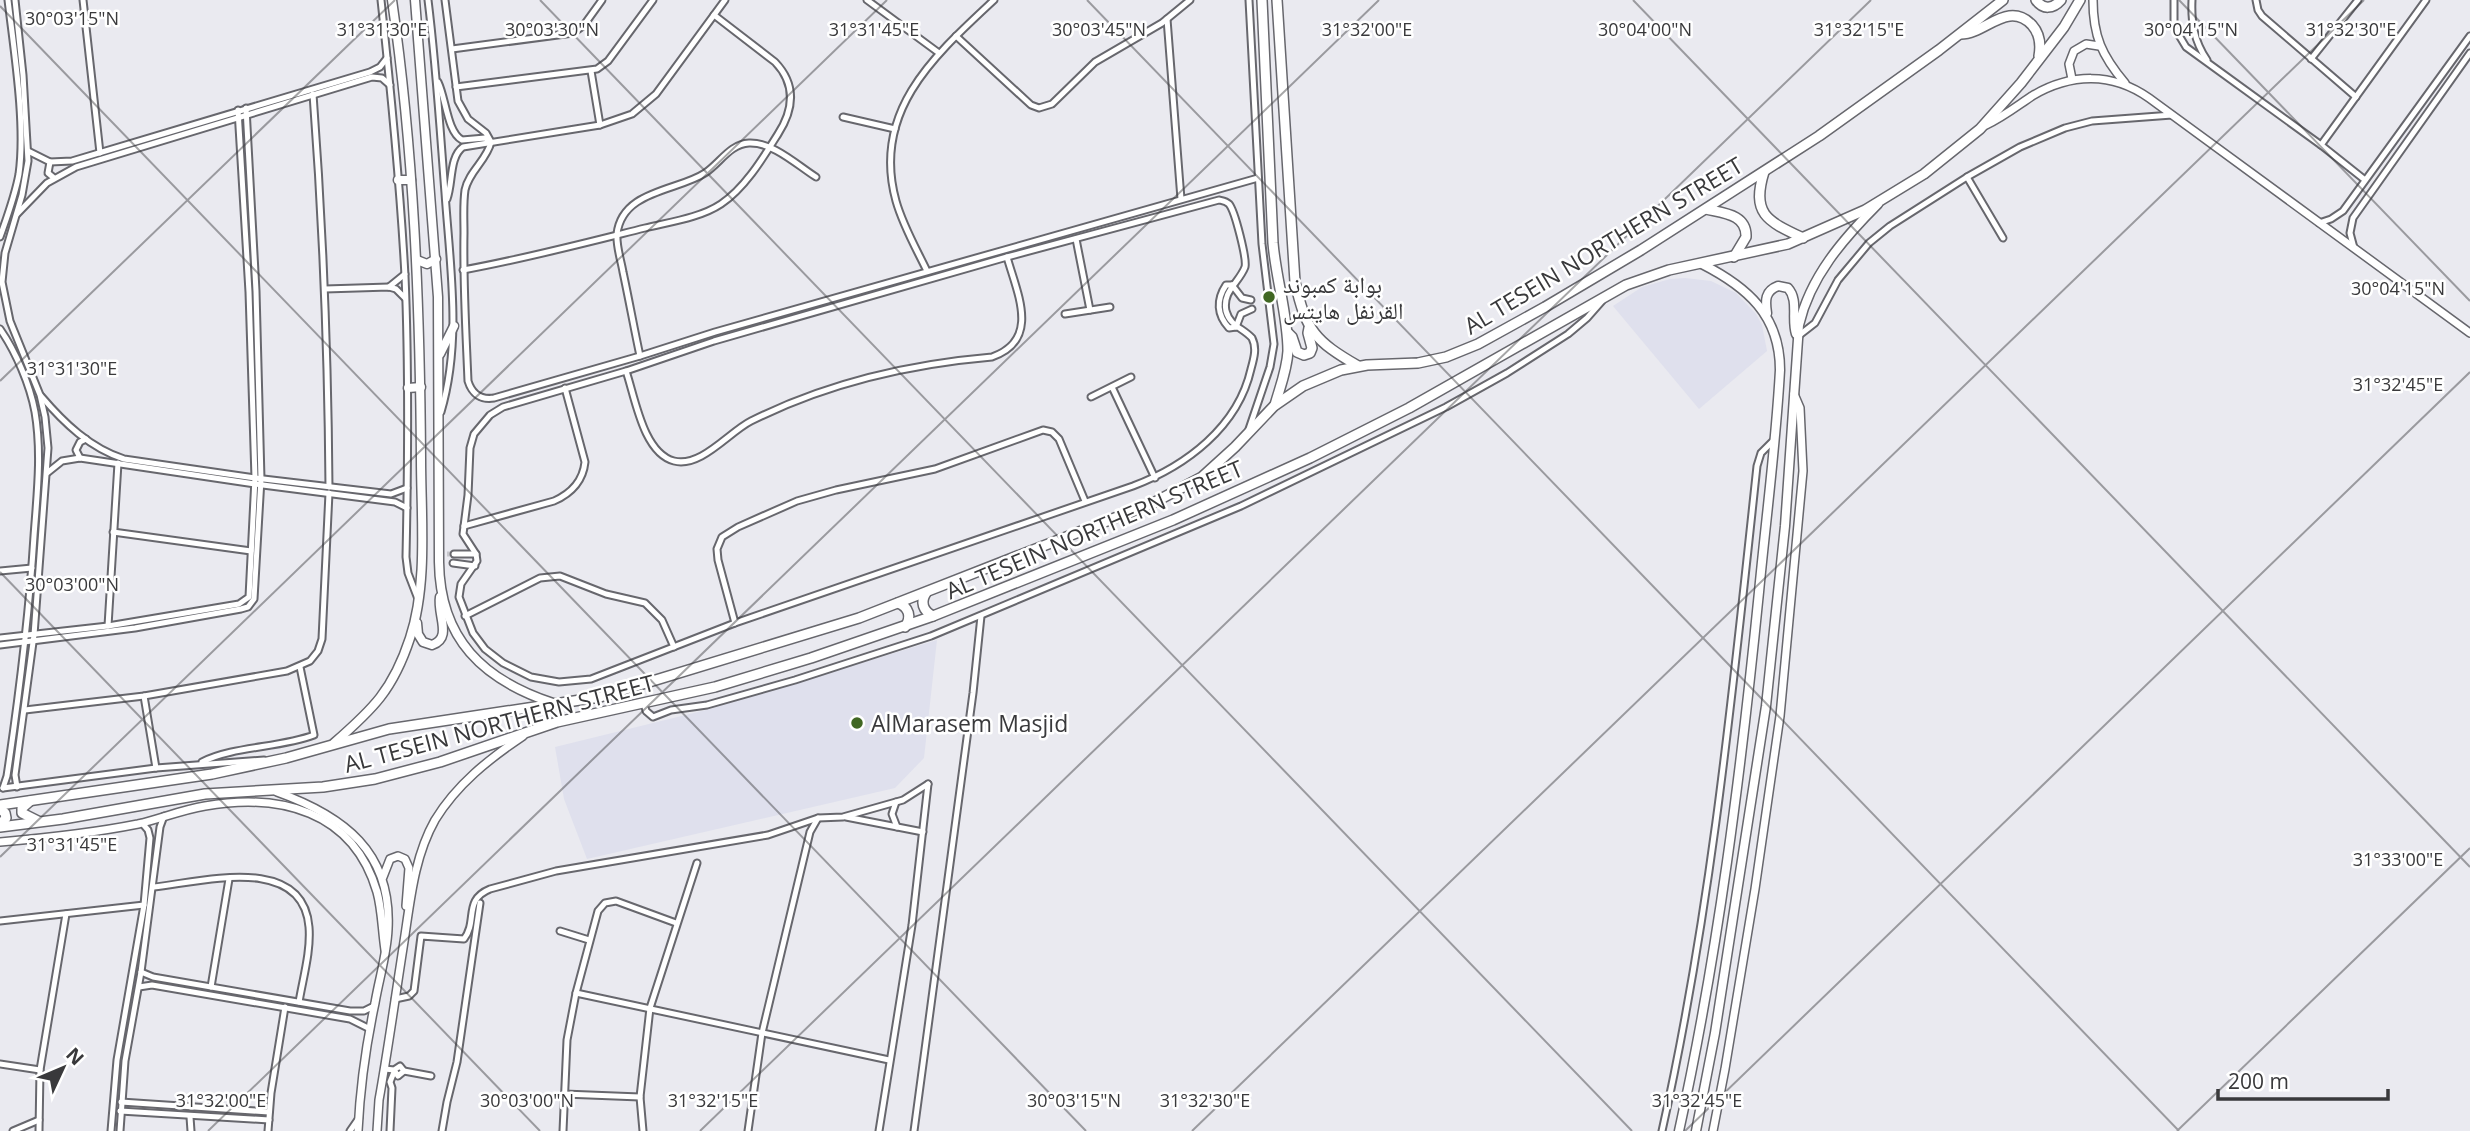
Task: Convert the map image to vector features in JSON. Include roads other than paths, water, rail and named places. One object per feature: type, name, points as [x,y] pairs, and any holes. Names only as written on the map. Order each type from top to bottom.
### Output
[{"type":"main road","points":[[334,743],[370,711],[388,687],[407,647],[418,601],[421,387],[418,281],[411,180],[392,0]]},
{"type":"main road","points":[[415,0],[437,281],[443,559],[439,608],[444,633],[440,641],[429,645],[421,640],[416,613]]},
{"type":"main road","points":[[1262,0],[1275,268],[1286,332],[1285,370],[1274,406]]},
{"type":"main road","points":[[1277,0],[1293,264],[1301,307],[1310,327],[1328,348],[1358,366]]},
{"type":"main road","name":"AL TESEIN NORTHERN STREET","points":[[0,807],[274,761],[418,723],[615,693],[859,618],[926,593],[1174,493],[1202,477],[1274,406],[1312,381],[1358,366],[1426,362],[1469,348],[1545,307],[1706,209],[1840,122],[2003,0]]},
{"type":"main road","points":[[2036,0],[2047,8],[2061,0]]},
{"type":"main road","name":"AL TESEIN NORTHERN STREET","points":[[0,826],[205,794],[323,787],[375,779],[440,762],[535,729],[751,676],[933,616],[1182,516],[1321,453],[1409,408],[1523,346],[1607,296],[1644,278],[1803,238],[1881,201],[1938,164],[1982,126],[2064,27],[2080,0]]},
{"type":"main road","points":[[1960,34],[1973,32],[2004,16],[2021,18],[2032,25],[2039,37],[2037,61]]},
{"type":"main road","points":[[1764,172],[1758,190],[1762,209],[1776,224],[1803,238]]},
{"type":"main road","points":[[398,180],[411,180]]},
{"type":"main road","points":[[1696,1131],[1721,998],[1766,706],[1785,526],[1797,337],[1804,304],[1825,267],[1845,239],[1881,201]]},
{"type":"main road","points":[[1259,205],[1272,205]]},
{"type":"main road","points":[[1706,209],[1737,217],[1744,224],[1746,237],[1734,257]]},
{"type":"main road","points":[[417,260],[427,264],[436,259]]},
{"type":"main road","points":[[1702,264],[1742,289],[1768,316]]},
{"type":"main road","points":[[418,281],[430,275],[437,281]]},
{"type":"main road","points":[[1679,1131],[1698,1046],[1747,709],[1780,363],[1765,300],[1767,294],[1778,286],[1788,288],[1794,298],[1794,328],[1797,337]]},
{"type":"main road","points":[[439,356],[454,326]]},
{"type":"main road","points":[[1286,332],[1292,337],[1297,352],[1304,355],[1310,353],[1312,348],[1308,333],[1310,327]]},
{"type":"main road","points":[[408,388],[421,387]]},
{"type":"main road","points":[[441,592],[452,629],[478,663],[516,688],[556,704]]},
{"type":"main road","points":[[926,593],[924,608],[933,616]]},
{"type":"main road","points":[[898,603],[909,613],[905,626]]},
{"type":"main road","points":[[32,800],[21,812],[39,822]]},
{"type":"main road","points":[[0,807],[6,818],[0,826]]},
{"type":"street","points":[[0,237],[15,194],[20,152],[17,80],[8,0]]},
{"type":"street","points":[[15,0],[28,151],[25,183],[1,270],[3,307],[40,395],[47,432],[47,473],[34,638],[15,775],[17,786]]},
{"type":"street","points":[[83,0],[100,153]]},
{"type":"street","points":[[381,0],[405,274],[408,573],[418,601]]},
{"type":"street","points":[[428,0],[454,326],[449,378],[439,418]]},
{"type":"street","points":[[445,0],[456,87],[464,113],[491,142],[471,174],[465,190],[463,270],[468,381],[477,396],[494,398],[690,339],[1258,178]]},
{"type":"street","points":[[452,49],[573,33],[584,26],[602,0]]},
{"type":"street","points":[[456,87],[592,71],[608,61],[653,0]]},
{"type":"street","points":[[446,202],[456,153],[463,147],[600,125],[622,119],[649,102],[726,0]]},
{"type":"street","points":[[867,0],[939,54]]},
{"type":"street","points":[[927,271],[902,219],[894,191],[891,163],[895,129],[906,97],[939,54],[994,0]]},
{"type":"street","points":[[956,36],[1031,105],[1044,108],[1052,104],[1095,62],[1167,19],[1190,0]]},
{"type":"street","points":[[1247,435],[1272,359],[1274,337],[1267,298],[1259,205],[1249,0]]},
{"type":"street","points":[[2093,0],[2099,46],[2125,84]]},
{"type":"street","points":[[2174,0],[2173,18],[2181,41],[2365,180]]},
{"type":"street","points":[[2192,0],[2194,31],[2208,62]]},
{"type":"street","points":[[2256,0],[2262,16],[2356,97]]},
{"type":"street","points":[[2311,59],[2358,0]]},
{"type":"street","points":[[2321,145],[2426,0]]},
{"type":"street","points":[[463,270],[704,212],[719,205],[742,184],[788,115],[791,92],[788,80],[775,62],[714,15]]},
{"type":"street","points":[[1167,19],[1181,200]]},
{"type":"street","points":[[2319,223],[2343,211],[2470,36]]},
{"type":"street","points":[[2072,79],[2069,64],[2074,51],[2086,44],[2099,46]]},
{"type":"street","points":[[2354,248],[2350,233],[2353,218],[2470,53]]},
{"type":"street","points":[[28,151],[50,162],[64,163],[375,70],[387,58]]},
{"type":"street","points":[[592,71],[600,125]]},
{"type":"street","points":[[15,216],[54,178],[76,167],[372,77],[382,78],[390,85]]},
{"type":"street","points":[[1982,126],[2039,92],[2072,79],[2092,77],[2125,84],[2142,93],[2470,333]]},
{"type":"street","points":[[436,78],[445,97],[454,134],[462,140],[485,138],[491,142]]},
{"type":"street","points":[[26,710],[144,696],[287,671],[310,661],[318,651],[323,639],[329,490],[326,289],[313,94]]},
{"type":"street","points":[[2419,106],[2428,112]]},
{"type":"street","points":[[34,638],[135,628],[248,607],[256,594],[258,481],[253,292],[243,118],[246,108]]},
{"type":"street","points":[[239,110],[243,118]]},
{"type":"street","points":[[1797,337],[1815,323],[1838,280],[1869,243],[1890,226],[1967,177],[2020,147],[2065,128],[2092,121],[2172,115]]},
{"type":"street","points":[[843,117],[895,129]]},
{"type":"street","points":[[640,356],[617,235],[625,215],[634,205],[652,193],[704,174],[734,148],[742,145],[755,144],[768,148],[816,177]]},
{"type":"street","points":[[50,162],[48,173],[54,178]]},
{"type":"street","points":[[1967,177],[2003,238]]},
{"type":"street","points":[[1215,201],[1226,201],[1233,210],[1245,258],[1244,268],[1232,285],[1225,303],[1228,316],[1236,327],[1252,338],[1255,348],[1250,375],[1238,405],[1216,434],[1202,447],[1155,478],[735,623],[590,679],[559,682],[531,677],[503,663],[485,649],[473,634],[458,597],[459,589],[477,561],[476,554],[464,538],[470,448],[481,423],[503,407],[626,371],[714,341],[1076,239],[1215,201]]},
{"type":"street","points":[[2343,211],[2346,217],[2353,218]]},
{"type":"street","points":[[1076,239],[1090,310]]},
{"type":"street","points":[[626,371],[647,438],[654,448],[674,461],[695,460],[750,421],[814,395],[900,370],[992,357],[1005,352],[1016,342],[1022,330],[1022,315],[1007,257]]},
{"type":"street","points":[[389,287],[405,274]]},
{"type":"street","points":[[1232,285],[1242,298],[1267,298]]},
{"type":"street","points":[[326,289],[389,287],[396,289],[405,298]]},
{"type":"street","points":[[644,703],[648,714],[655,717],[671,710],[707,705],[794,680],[911,643],[1241,506],[1446,407],[1551,346],[1585,320],[1607,296]]},
{"type":"street","points":[[1065,314],[1110,307]]},
{"type":"street","points":[[1236,327],[1241,314],[1269,307]]},
{"type":"street","points":[[0,329],[29,390],[36,418],[39,463],[27,639],[7,776],[2,788]]},
{"type":"street","points":[[1090,397],[1131,377]]},
{"type":"street","points":[[1112,387],[1155,478]]},
{"type":"street","points":[[464,526],[554,501],[565,496],[577,485],[584,473],[585,462],[565,388]]},
{"type":"street","points":[[1713,1131],[1726,1069],[1780,716],[1804,471],[1800,408],[1794,393]]},
{"type":"street","points":[[40,395],[61,418],[107,453],[124,459],[258,481]]},
{"type":"street","points":[[735,623],[718,560],[717,549],[722,537],[797,501],[935,469],[1043,430],[1052,432],[1059,439],[1086,501]]},
{"type":"street","points":[[80,458],[76,450],[80,442],[86,439]]},
{"type":"street","points":[[1662,1131],[1684,1030],[1709,877],[1726,753],[1757,466],[1761,453],[1774,440]]},
{"type":"street","points":[[47,473],[62,461],[80,458],[329,490],[395,502],[407,508]]},
{"type":"street","points":[[108,626],[118,463]]},
{"type":"street","points":[[0,645],[244,603],[250,592],[258,481]]},
{"type":"street","points":[[329,490],[391,494],[407,488]]},
{"type":"street","points":[[113,532],[251,551]]},
{"type":"street","points":[[454,554],[476,554]]},
{"type":"street","points":[[453,563],[475,566]]},
{"type":"street","points":[[0,571],[32,568]]},
{"type":"street","points":[[464,616],[540,578],[560,576],[606,594],[645,603],[662,620],[674,647]]},
{"type":"street","points":[[914,1131],[973,694],[981,615]]},
{"type":"street","points":[[0,638],[27,639]]},
{"type":"street","points":[[199,764],[219,755],[314,736],[300,667]]},
{"type":"street","points":[[144,696],[156,768]]},
{"type":"street","points":[[377,1131],[408,917],[425,840],[440,812],[477,770],[535,729]]},
{"type":"street","points":[[2,788],[156,768],[256,759],[274,761]]},
{"type":"street","points":[[843,817],[909,798],[928,784],[912,925],[879,1131]]},
{"type":"street","points":[[270,789],[305,802],[337,820],[363,845],[383,877],[388,915],[385,950],[370,1029],[358,1131]]},
{"type":"street","points":[[0,842],[142,823],[205,806],[254,801],[284,804],[318,817],[345,837],[358,853],[369,871],[379,900],[385,950]]},
{"type":"street","points":[[896,802],[892,814],[897,827]]},
{"type":"street","points":[[120,1131],[125,1061],[139,987],[160,827],[164,815]]},
{"type":"street","points":[[396,999],[414,992],[421,936],[464,939],[468,934],[475,899],[490,889],[556,871],[768,835],[818,818],[843,817],[923,832]]},
{"type":"street","points":[[748,1131],[762,1033],[810,832],[818,818]]},
{"type":"street","points":[[111,1131],[119,1050],[144,905],[150,838],[142,823]]},
{"type":"street","points":[[383,877],[387,864],[393,857],[400,856],[407,862],[408,917]]},
{"type":"street","points":[[643,1131],[640,1097],[650,1008],[697,863]]},
{"type":"street","points":[[153,887],[250,877],[270,879],[285,886],[301,903],[306,914],[309,937],[299,1002]]},
{"type":"street","points":[[211,988],[229,878]]},
{"type":"street","points":[[563,1131],[567,1040],[576,993],[598,911],[601,906],[611,901],[676,923]]},
{"type":"street","points":[[442,1131],[457,1062],[480,903]]},
{"type":"street","points":[[0,921],[144,905]]},
{"type":"street","points":[[39,1131],[40,1070],[66,915]]},
{"type":"street","points":[[560,930],[589,940]]},
{"type":"street","points":[[141,972],[153,978],[358,1011],[374,1006]]},
{"type":"street","points":[[139,987],[152,985],[350,1019],[370,1029]]},
{"type":"street","points":[[576,993],[889,1060]]},
{"type":"street","points":[[268,1131],[286,1000]]},
{"type":"street","points":[[0,1064],[40,1070]]},
{"type":"street","points":[[385,1069],[430,1076]]},
{"type":"street","points":[[390,1131],[393,1088],[390,1082],[398,1073]]},
{"type":"street","points":[[564,1094],[640,1097]]},
{"type":"street","points":[[121,1102],[269,1112]]},
{"type":"street","points":[[120,1111],[268,1120]]},
{"type":"street","points":[[190,1117],[191,1131]]},
{"type":"street","points":[[350,1131],[359,1118]]},
{"type":"street","points":[[13,1131],[38,1120]]},
{"type":"tunnel","points":[[447,554],[454,554]]},
{"type":"place","name":"بوابة كمبوند القرنفل هايتس","points":[[1269,297]]},
{"type":"place","name":"AlMarasem Masjid","points":[[857,723]]}]
